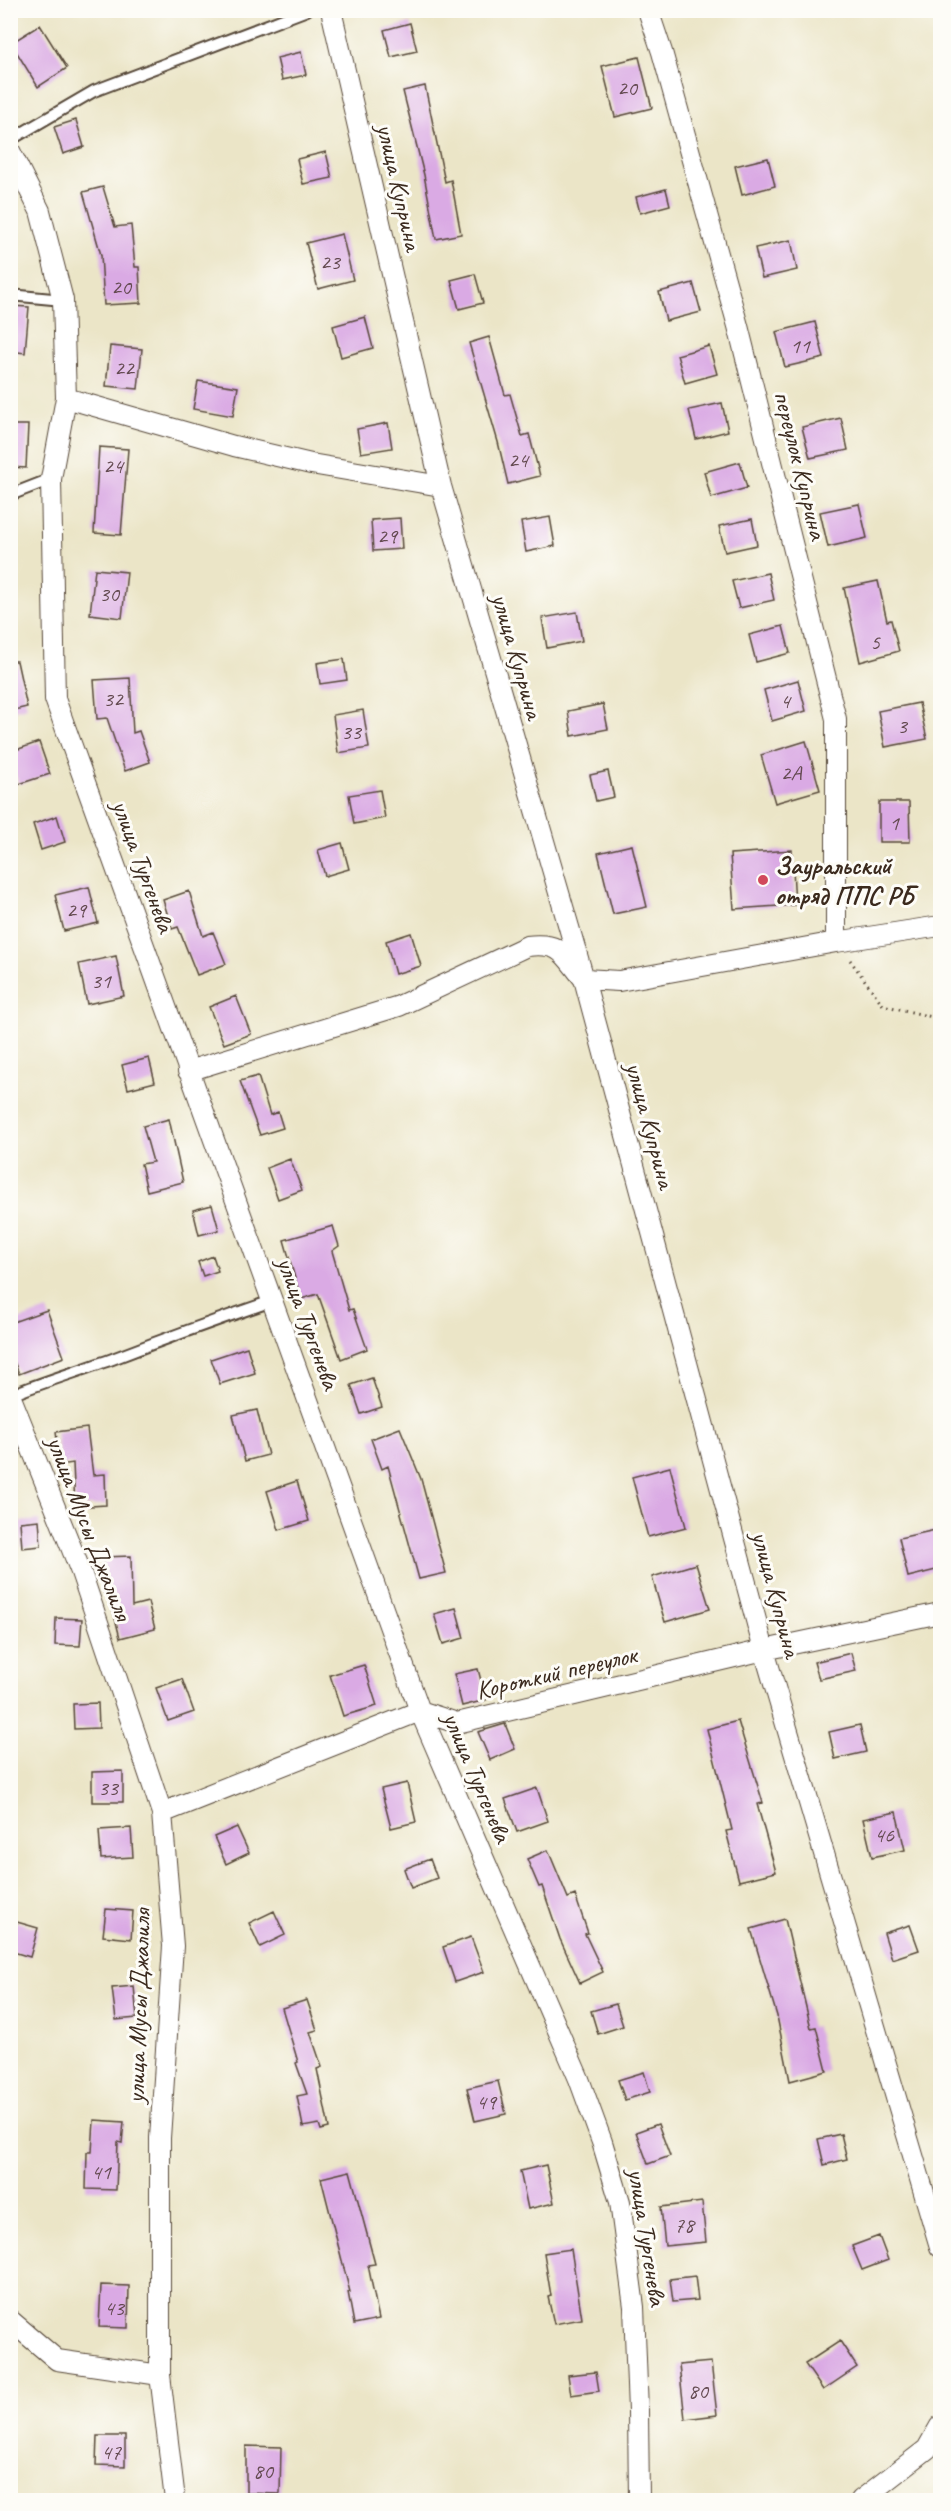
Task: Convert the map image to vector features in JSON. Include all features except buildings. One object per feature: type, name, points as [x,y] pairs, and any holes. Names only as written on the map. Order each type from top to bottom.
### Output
[{"type":"street","name":"переулок Куприна","points":[[648,10],[662,52],[738,326],[836,719],[836,942]]},
{"type":"street","name":"улица Куприна","points":[[335,12],[441,486],[584,979],[764,1650],[940,2247]]},
{"type":"street","name":"улица Тургенева","points":[[10,151],[40,212],[63,300],[66,398],[51,479],[55,699],[420,1711],[579,2079],[602,2142],[620,2202],[634,2307],[639,2500]]},
{"type":"street","points":[[66,398],[234,446],[311,464],[441,486]]},
{"type":"street","points":[[188,1071],[399,1006],[527,946],[545,944],[558,948],[584,979],[619,981],[940,926]]},
{"type":"street","name":"улица Мусы Джалиля","points":[[11,1395],[81,1572],[162,1813],[173,1946],[160,2138],[160,2375],[176,2500]]},
{"type":"street","name":"Короткий переулок","points":[[420,1711],[457,1723],[764,1650],[940,1613]]},
{"type":"street","points":[[162,1813],[420,1711]]},
{"type":"street","points":[[10,2320],[57,2360],[160,2375]]},
{"type":"street","points":[[861,2500],[927,2449],[940,2426]]},
{"type":"lane","points":[[10,140],[94,91],[307,10]]},
{"type":"lane","points":[[10,295],[63,300]]},
{"type":"lane","points":[[10,495],[51,479]]},
{"type":"lane","points":[[11,1395],[159,1339],[272,1301]]},
{"type":"path","points":[[836,942],[883,1005],[940,1019]]},
{"type":"place","name":"Зауральский отряд ППС РБ","points":[[763,880]]}]
